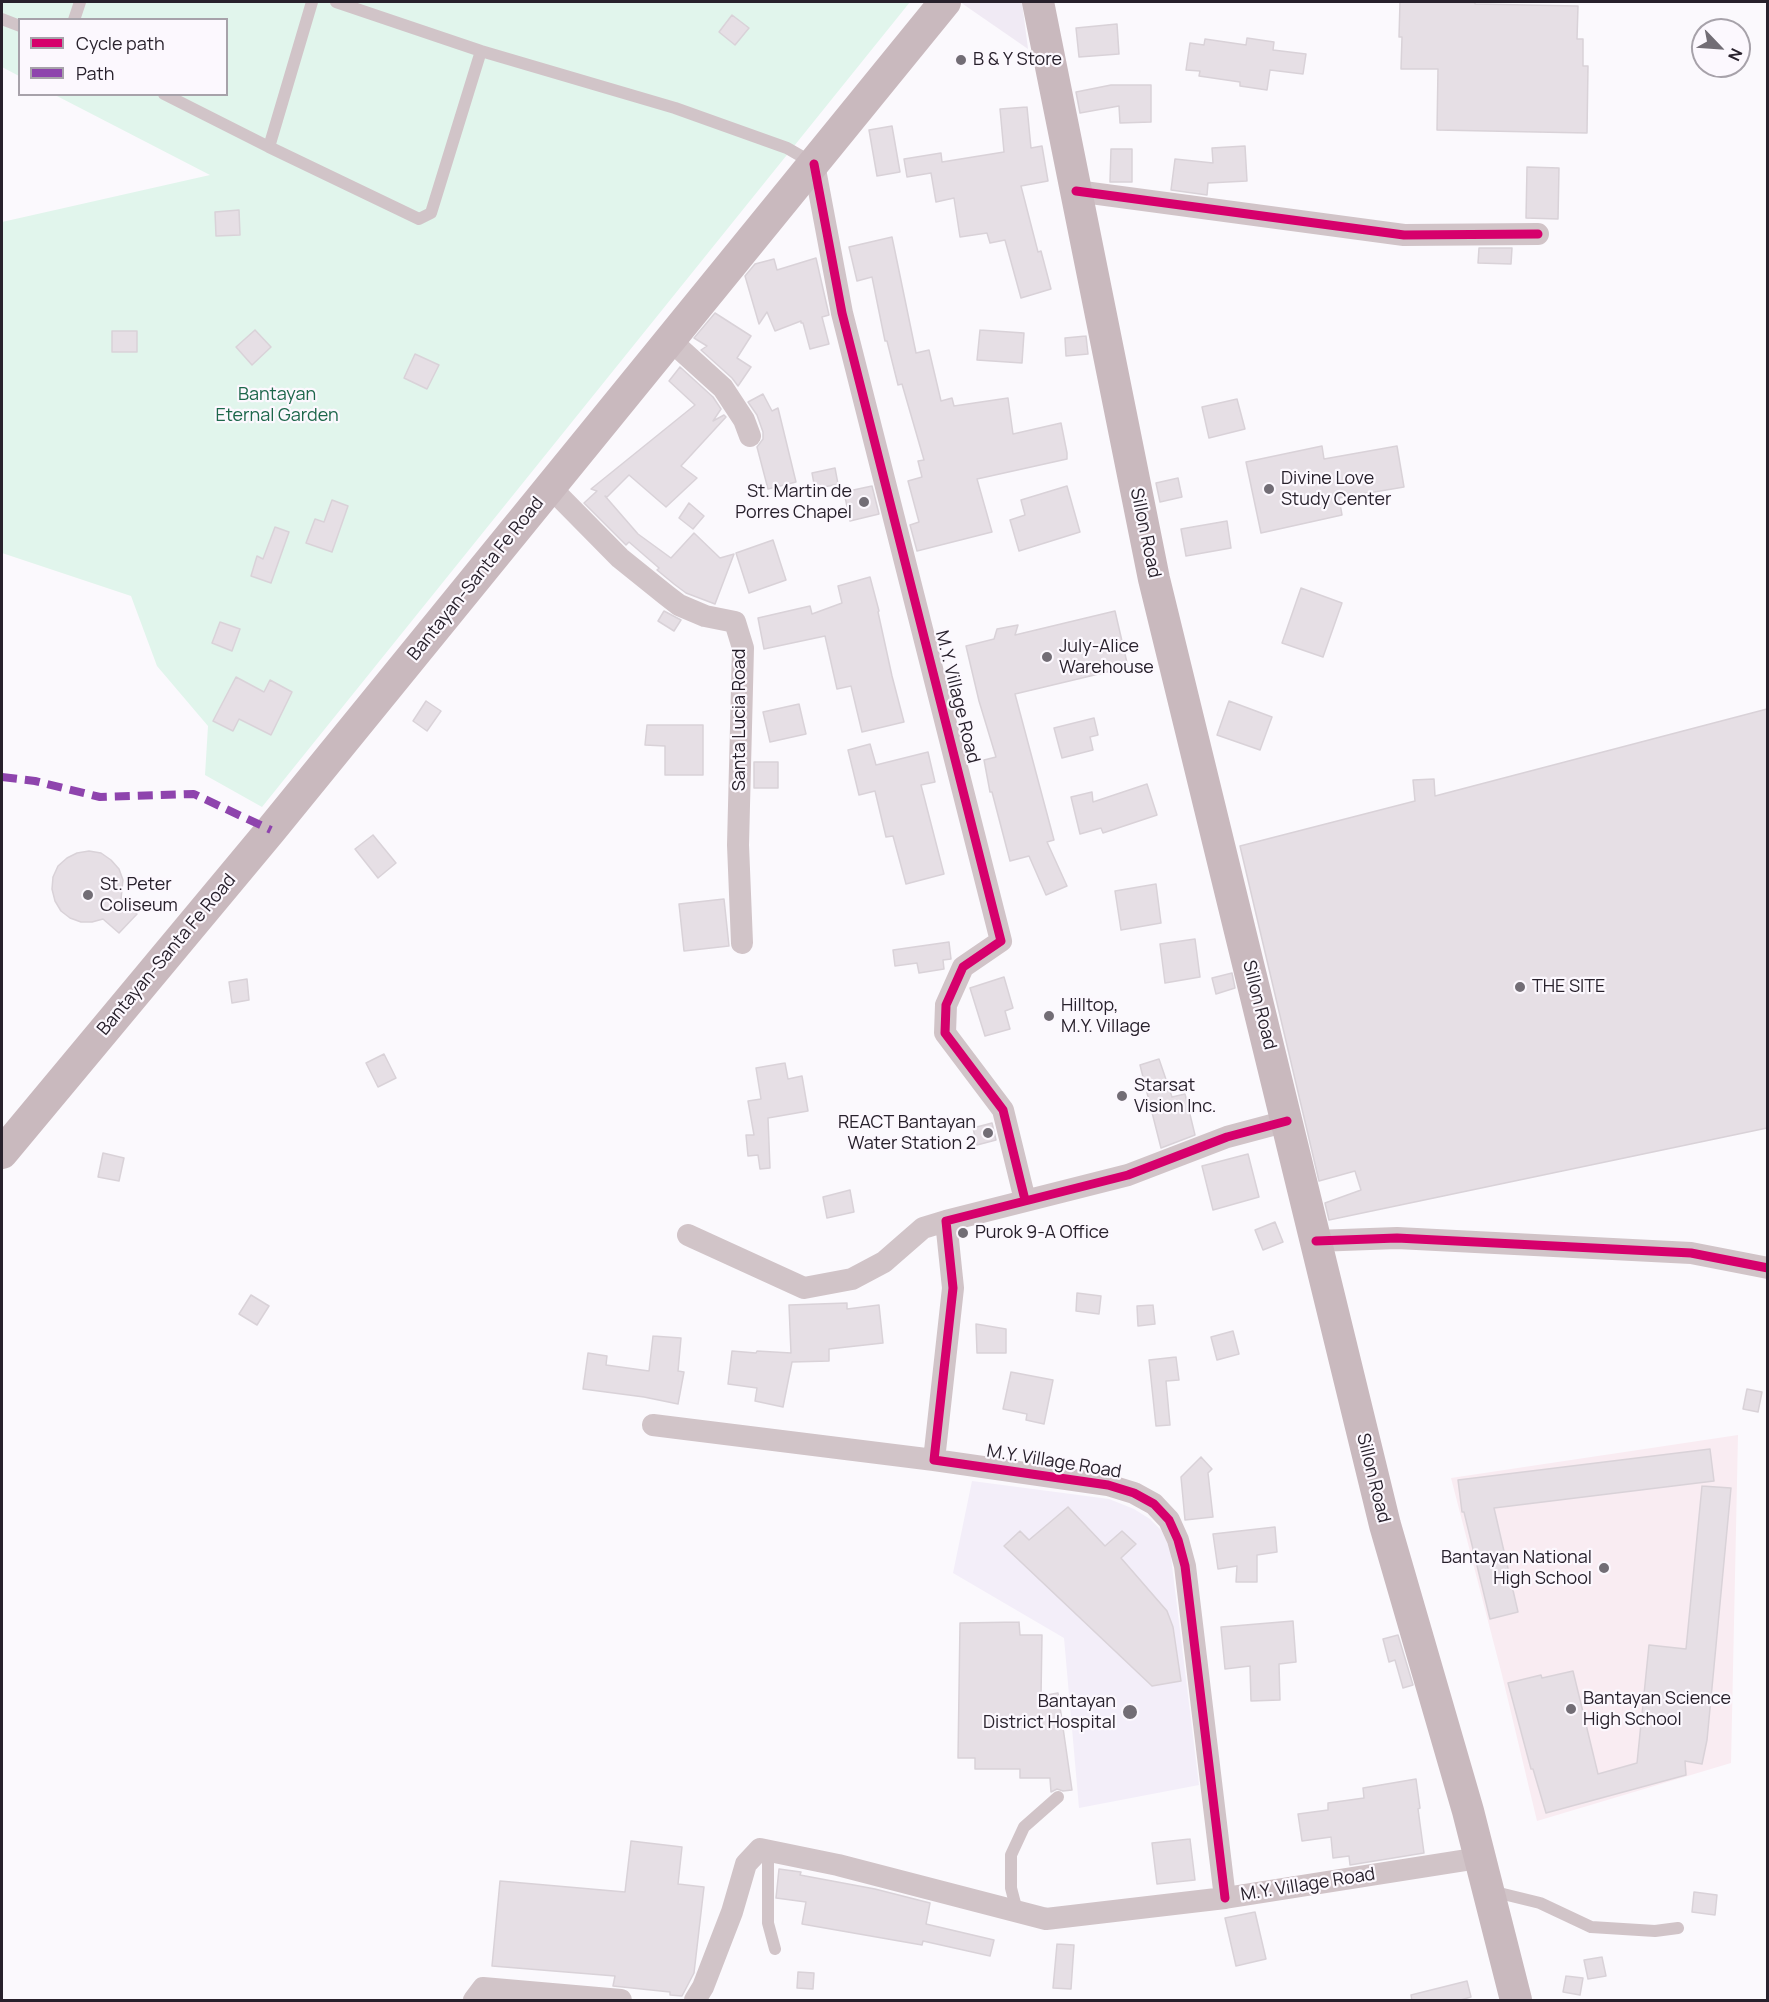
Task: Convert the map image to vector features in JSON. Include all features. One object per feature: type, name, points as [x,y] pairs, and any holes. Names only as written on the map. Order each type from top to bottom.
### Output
[{"type":"main road","name":"Bantayan-Santa Fe Road","points":[[2,1153],[271,830],[945,2]]},
{"type":"main road","name":"Sillon Road","points":[[1038,2],[1154,579],[1385,1526],[1468,1811],[1516,2001]]},
{"type":"street","name":"M.Y. Village Road","points":[[814,164],[842,313],[1000,941],[963,967],[946,1005],[945,1032],[1003,1110],[1025,1200]]},
{"type":"street","points":[[1076,191],[1404,235],[1538,234]]},
{"type":"street","points":[[670,340],[723,388],[744,420],[750,436]]},
{"type":"street","name":"Santa Lucia Road","points":[[550,487],[620,558],[666,596],[679,605],[705,616],[735,622],[742,648],[738,845],[742,943]]},
{"type":"street","points":[[688,1235],[804,1288],[852,1279],[884,1262],[923,1228],[1128,1175],[1227,1137],[1287,1121]]},
{"type":"street","points":[[934,1460],[953,1288],[946,1221]]},
{"type":"street","points":[[1316,1241],[1397,1239],[1691,1253],[1767,1268]]},
{"type":"street","name":"M.Y. Village Road","points":[[653,1425],[934,1460],[1108,1485],[1134,1493],[1154,1504],[1169,1520],[1178,1540],[1185,1566],[1225,1898],[1479,1858]]},
{"type":"street","points":[[695,2001],[703,1987],[732,1912],[746,1864],[759,1850],[838,1865],[1046,1919],[1225,1898]]},
{"type":"street","points":[[474,2001],[483,1988],[621,2001]]},
{"type":"lane","points":[[75,18],[80,2]]},
{"type":"lane","points":[[269,147],[312,2]]},
{"type":"lane","points":[[336,2],[481,51],[675,108],[787,148],[814,164]]},
{"type":"lane","points":[[2,19],[18,25]]},
{"type":"lane","points":[[168,96],[419,219],[430,213],[481,51]]},
{"type":"lane","points":[[1017,1911],[1011,1888],[1011,1855],[1024,1827],[1058,1797]]},
{"type":"lane","points":[[768,1851],[768,1923],[775,1949]]},
{"type":"lane","points":[[1487,1890],[1540,1904],[1591,1927],[1654,1931],[1678,1928]]},
{"type":"shaded area","points":[[960,2],[1022,2],[1028,49]]},
{"type":"shaded area","name":"Bantayan National High School","points":[[1738,1435],[1731,1763],[1537,1821],[1451,1478]]},
{"type":"shaded area","name":"Bantayan District Hospital","points":[[972,1481],[1109,1499],[1134,1509],[1150,1519],[1162,1531],[1170,1549],[1199,1785],[1079,1808],[1064,1638],[953,1573]]},
{"type":"green space","name":"Bantayan Eternal Garden","points":[[2,2],[910,2],[262,807],[205,775],[208,726],[157,666],[131,596],[2,553],[2,222],[210,175],[57,96],[228,96],[228,18],[18,18],[18,75],[2,67]]},
{"type":"building","points":[[1400,2],[1578,6],[1577,39],[1583,39],[1583,66],[1588,66],[1587,133],[1437,130],[1438,69],[1401,69]]},
{"type":"building","points":[[732,15],[749,28],[735,45],[719,32]]},
{"type":"building","points":[[1117,24],[1119,54],[1079,57],[1076,28]]},
{"type":"building","points":[[1247,38],[1274,42],[1273,50],[1306,54],[1303,74],[1270,70],[1267,90],[1240,86],[1240,82],[1199,76],[1200,71],[1186,70],[1190,43],[1204,45],[1205,39],[1246,45]]},
{"type":"building","points":[[1111,85],[1151,85],[1151,122],[1120,123],[1119,106],[1080,113],[1076,92]]},
{"type":"building","points":[[1027,107],[1031,148],[1042,146],[1048,181],[1021,186],[1038,252],[1041,251],[1051,289],[1021,298],[1005,240],[990,243],[987,233],[960,237],[954,198],[936,202],[931,173],[907,177],[904,159],[941,153],[942,162],[1004,152],[1000,109]]},
{"type":"building","points":[[892,126],[900,172],[877,176],[869,130]]},
{"type":"building","points":[[1245,146],[1247,181],[1208,183],[1207,195],[1171,190],[1175,159],[1213,163],[1212,148]]},
{"type":"building","points":[[1111,149],[1132,149],[1132,182],[1110,182]]},
{"type":"building","points":[[1527,167],[1559,168],[1558,219],[1526,218]]},
{"type":"building","points":[[239,210],[240,235],[216,236],[215,212]]},
{"type":"building","points":[[892,237],[916,353],[929,350],[941,401],[952,398],[954,406],[1008,398],[1013,434],[1061,423],[1067,453],[1067,459],[977,479],[992,532],[917,551],[910,525],[919,522],[908,481],[922,477],[918,461],[924,460],[902,384],[898,385],[887,341],[885,341],[872,277],[857,281],[849,247]]},
{"type":"building","points":[[1479,248],[1512,248],[1511,264],[1478,263]]},
{"type":"building","points":[[816,258],[829,315],[822,317],[829,344],[810,349],[801,321],[775,331],[767,312],[759,324],[745,276],[755,264],[774,259],[777,270]]},
{"type":"building","points":[[715,313],[751,336],[737,358],[751,367],[738,386],[701,350],[707,346],[694,338]]},
{"type":"building","points":[[255,330],[271,347],[252,365],[236,347]]},
{"type":"building","points":[[980,330],[1024,333],[1022,363],[977,360]]},
{"type":"building","points":[[112,331],[137,331],[137,352],[112,352]]},
{"type":"building","points":[[1086,336],[1088,354],[1066,356],[1065,338]]},
{"type":"building","points":[[415,354],[439,365],[427,389],[404,378]]},
{"type":"building","points":[[680,367],[713,397],[721,409],[713,421],[724,415],[726,417],[681,466],[697,478],[666,507],[629,475],[607,497],[605,496],[638,534],[671,558],[694,533],[720,558],[734,554],[715,604],[686,593],[674,584],[629,542],[626,545],[584,503],[597,491],[591,489],[695,405],[669,381]]},
{"type":"building","points":[[763,394],[772,411],[778,408],[796,482],[768,489],[757,447],[763,439],[763,432],[757,415],[748,402]]},
{"type":"building","points":[[1237,399],[1245,429],[1209,438],[1202,407]]},
{"type":"building","points":[[1322,446],[1324,459],[1397,446],[1404,487],[1339,498],[1342,515],[1261,533],[1246,462]]},
{"type":"building","points":[[835,468],[838,484],[815,489],[812,473]]},
{"type":"building","points":[[1178,478],[1182,497],[1160,502],[1156,483]]},
{"type":"building","name":"St. Martin de Porres Chapel","points":[[872,486],[879,514],[850,521],[844,492]]},
{"type":"building","points":[[1067,486],[1080,532],[1019,551],[1010,520],[1025,515],[1021,500]]},
{"type":"building","points":[[332,500],[348,506],[332,552],[306,543],[315,519],[324,522]]},
{"type":"building","points":[[689,503],[704,516],[693,529],[679,518]]},
{"type":"building","points":[[1227,521],[1231,548],[1186,556],[1181,529]]},
{"type":"building","points":[[275,527],[289,532],[271,583],[251,576],[257,556],[263,559]]},
{"type":"building","points":[[773,540],[786,580],[749,593],[736,553]]},
{"type":"building","points":[[870,577],[904,722],[862,732],[851,686],[837,689],[825,636],[764,649],[758,618],[810,606],[812,614],[842,603],[838,586]]},
{"type":"building","points":[[1301,588],[1342,603],[1323,657],[1282,643]]},
{"type":"building","points":[[664,611],[681,620],[674,631],[658,621]]},
{"type":"building","points":[[1115,611],[1128,667],[1015,694],[1054,840],[1047,842],[1067,886],[1046,895],[1029,856],[1010,861],[992,792],[990,792],[984,760],[996,757],[979,701],[966,646],[994,639],[997,629],[1018,625],[1015,635]]},
{"type":"building","points":[[220,622],[240,629],[232,651],[212,643]]},
{"type":"building","points":[[236,677],[264,692],[270,680],[292,692],[271,735],[239,719],[233,731],[213,721]]},
{"type":"building","points":[[426,701],[441,711],[427,731],[413,721]]},
{"type":"building","points":[[1229,701],[1272,717],[1260,750],[1217,735]]},
{"type":"building","points":[[799,704],[806,734],[770,742],[763,712]]},
{"type":"building","name":"THE SITE","points":[[1767,709],[1767,1128],[1329,1220],[1325,1203],[1361,1190],[1355,1171],[1319,1181],[1240,846],[1415,801],[1413,780],[1434,779],[1435,796]]},
{"type":"building","points":[[1094,718],[1098,735],[1090,737],[1093,750],[1062,758],[1054,728]]},
{"type":"building","points":[[647,725],[703,725],[703,775],[665,775],[665,746],[645,745]]},
{"type":"building","points":[[870,744],[876,765],[928,752],[935,782],[921,785],[944,874],[906,884],[893,836],[886,837],[875,791],[859,795],[848,750]]},
{"type":"building","points":[[754,762],[778,762],[778,788],[754,788]]},
{"type":"building","points":[[1147,784],[1157,815],[1103,833],[1101,828],[1080,834],[1071,797],[1092,792],[1093,802]]},
{"type":"building","points":[[373,835],[396,863],[378,878],[355,849]]},
{"type":"building","name":"St. Peter Coliseum","points":[[89,851],[101,853],[119,869],[123,880],[121,899],[137,914],[119,933],[103,919],[81,922],[70,918],[61,911],[55,901],[52,889],[53,877],[58,866],[77,853]]},
{"type":"building","points":[[1156,884],[1161,923],[1121,930],[1115,891]]},
{"type":"building","points":[[724,899],[729,946],[684,951],[679,904]]},
{"type":"building","points":[[1195,939],[1200,977],[1165,983],[1160,944]]},
{"type":"building","points":[[949,942],[951,959],[943,960],[944,969],[919,973],[917,963],[895,966],[893,950]]},
{"type":"building","points":[[1232,973],[1235,988],[1216,994],[1212,978]]},
{"type":"building","points":[[1004,977],[1013,1008],[1005,1011],[1010,1029],[985,1036],[970,988]]},
{"type":"building","points":[[247,979],[249,1000],[232,1003],[229,982]]},
{"type":"building","points":[[384,1054],[396,1078],[378,1087],[366,1063]]},
{"type":"building","points":[[1159,1059],[1172,1097],[1185,1094],[1195,1135],[1161,1148],[1140,1065]]},
{"type":"building","points":[[785,1063],[788,1079],[802,1076],[808,1111],[768,1118],[770,1168],[760,1169],[758,1155],[748,1156],[746,1135],[754,1135],[748,1101],[761,1099],[756,1068]]},
{"type":"building","name":"REACT Bantayan Water Station 2","points":[[992,1123],[996,1140],[977,1145],[973,1128]]},
{"type":"building","points":[[103,1153],[124,1158],[119,1181],[98,1177]]},
{"type":"building","points":[[1248,1154],[1259,1197],[1213,1210],[1202,1166]]},
{"type":"building","points":[[850,1190],[854,1212],[827,1218],[823,1197]]},
{"type":"building","points":[[1275,1222],[1283,1242],[1263,1250],[1255,1230]]},
{"type":"building","points":[[1077,1293],[1101,1296],[1099,1314],[1076,1311]]},
{"type":"building","points":[[251,1295],[269,1306],[257,1325],[239,1314]]},
{"type":"building","points":[[847,1303],[847,1309],[879,1305],[883,1343],[829,1349],[829,1361],[792,1362],[783,1407],[755,1401],[757,1388],[728,1384],[732,1351],[791,1353],[789,1305]]},
{"type":"building","points":[[1153,1305],[1155,1324],[1138,1326],[1137,1306]]},
{"type":"building","points":[[976,1324],[1006,1329],[1006,1353],[977,1353]]},
{"type":"building","points":[[1233,1331],[1239,1354],[1217,1360],[1211,1337]]},
{"type":"building","points":[[653,1336],[681,1338],[678,1371],[684,1372],[678,1404],[583,1389],[588,1353],[607,1356],[606,1365],[649,1371]]},
{"type":"building","points":[[1176,1357],[1179,1380],[1166,1381],[1170,1425],[1156,1426],[1149,1360]]},
{"type":"building","points":[[1011,1372],[1053,1380],[1044,1424],[1026,1420],[1027,1414],[1003,1409]]},
{"type":"building","points":[[1747,1389],[1762,1392],[1758,1412],[1743,1409]]},
{"type":"building","points":[[1710,1449],[1714,1481],[1494,1508],[1518,1612],[1490,1619],[1464,1512],[1462,1512],[1458,1480]]},
{"type":"building","points":[[1201,1457],[1212,1469],[1208,1473],[1213,1517],[1185,1520],[1181,1477]]},
{"type":"building","points":[[1702,1486],[1731,1488],[1707,1740],[1702,1764],[1685,1761],[1686,1775],[1546,1813],[1533,1769],[1531,1769],[1508,1683],[1541,1675],[1542,1678],[1573,1671],[1598,1774],[1637,1763],[1649,1645],[1686,1649]]},
{"type":"building","name":"Bantayan District Hospital","points":[[1068,1507],[1105,1546],[1122,1531],[1136,1544],[1121,1558],[1167,1611],[1173,1627],[1181,1681],[1152,1686],[1004,1546],[1020,1531],[1029,1540]]},
{"type":"building","points":[[1275,1527],[1277,1552],[1257,1555],[1257,1582],[1236,1582],[1237,1566],[1218,1569],[1213,1534]]},
{"type":"building","points":[[1293,1621],[1296,1662],[1279,1664],[1280,1700],[1251,1701],[1250,1666],[1225,1669],[1221,1627]]},
{"type":"building","points":[[1019,1622],[1020,1635],[1042,1635],[1041,1696],[1058,1693],[1072,1790],[1057,1789],[1051,1792],[1050,1778],[1020,1778],[1020,1769],[975,1769],[975,1758],[958,1758],[960,1623]]},
{"type":"building","points":[[1398,1635],[1413,1685],[1403,1688],[1395,1660],[1389,1662],[1383,1639]]},
{"type":"building","points":[[1416,1779],[1424,1853],[1350,1865],[1349,1856],[1333,1858],[1331,1837],[1302,1841],[1298,1814],[1328,1810],[1328,1803],[1364,1798],[1363,1788]]},
{"type":"building","points":[[1190,1839],[1195,1880],[1157,1884],[1152,1843]]},
{"type":"building","points":[[631,1841],[682,1847],[678,1884],[704,1887],[694,1973],[682,1996],[670,1995],[670,1992],[613,1986],[615,1976],[492,1966],[500,1881],[625,1892]]},
{"type":"building","points":[[779,1869],[801,1872],[800,1875],[875,1889],[930,1903],[926,1924],[994,1940],[990,1956],[923,1941],[922,1945],[802,1924],[806,1902],[776,1898]]},
{"type":"building","points":[[1694,1892],[1717,1895],[1715,1915],[1692,1912]]},
{"type":"building","points":[[1255,1912],[1266,1959],[1236,1966],[1225,1918]]},
{"type":"building","points":[[1057,1944],[1074,1945],[1071,1989],[1053,1988]]},
{"type":"building","points":[[1602,1957],[1606,1976],[1588,1979],[1584,1960]]},
{"type":"building","points":[[798,1972],[814,1973],[813,1989],[797,1988]]},
{"type":"building","points":[[1566,1976],[1583,1978],[1580,1995],[1563,1992]]},
{"type":"building","points":[[1467,1981],[1471,1997],[1457,2001],[1412,2001],[1411,1995]]},
{"type":"marked path","points":[[2,777],[35,781],[100,797],[194,794],[271,830]]},
{"type":"cycle path","points":[[814,164],[842,313],[1001,941],[963,967],[946,1005],[945,1033],[1003,1110],[1025,1200]]},
{"type":"cycle path","points":[[1076,191],[1404,235],[1538,234]]},
{"type":"cycle path","points":[[1225,1898],[1185,1566],[1178,1540],[1169,1520],[1154,1504],[1134,1493],[1108,1485],[934,1460],[953,1288],[946,1221],[1128,1175],[1227,1137],[1287,1121]]},
{"type":"cycle path","points":[[1316,1241],[1397,1238],[1691,1253],[1768,1268]]},
{"type":"place","name":"B & Y Store","points":[[961,60]]},
{"type":"place","name":"Divine Love Study Center","points":[[1269,489]]},
{"type":"place","name":"St. Martin de Porres Chapel","points":[[864,502]]},
{"type":"place","name":"July-Alice Warehouse","points":[[1047,657]]},
{"type":"place","name":"St. Peter Coliseum","points":[[88,895]]},
{"type":"place","name":"THE SITE","points":[[1520,987]]},
{"type":"place","name":"Hilltop, M.Y. Village","points":[[1049,1016]]},
{"type":"place","name":"Starsat Vision Inc.","points":[[1122,1096]]},
{"type":"place","name":"REACT Bantayan Water Station 2","points":[[988,1133]]},
{"type":"place","name":"Purok 9-A Office","points":[[963,1233]]},
{"type":"place","name":"Bantayan National High School","points":[[1604,1568]]},
{"type":"place","name":"Bantayan Science High School","points":[[1571,1709]]},
{"type":"place","name":"Bantayan District Hospital","points":[[1130,1712]]}]
